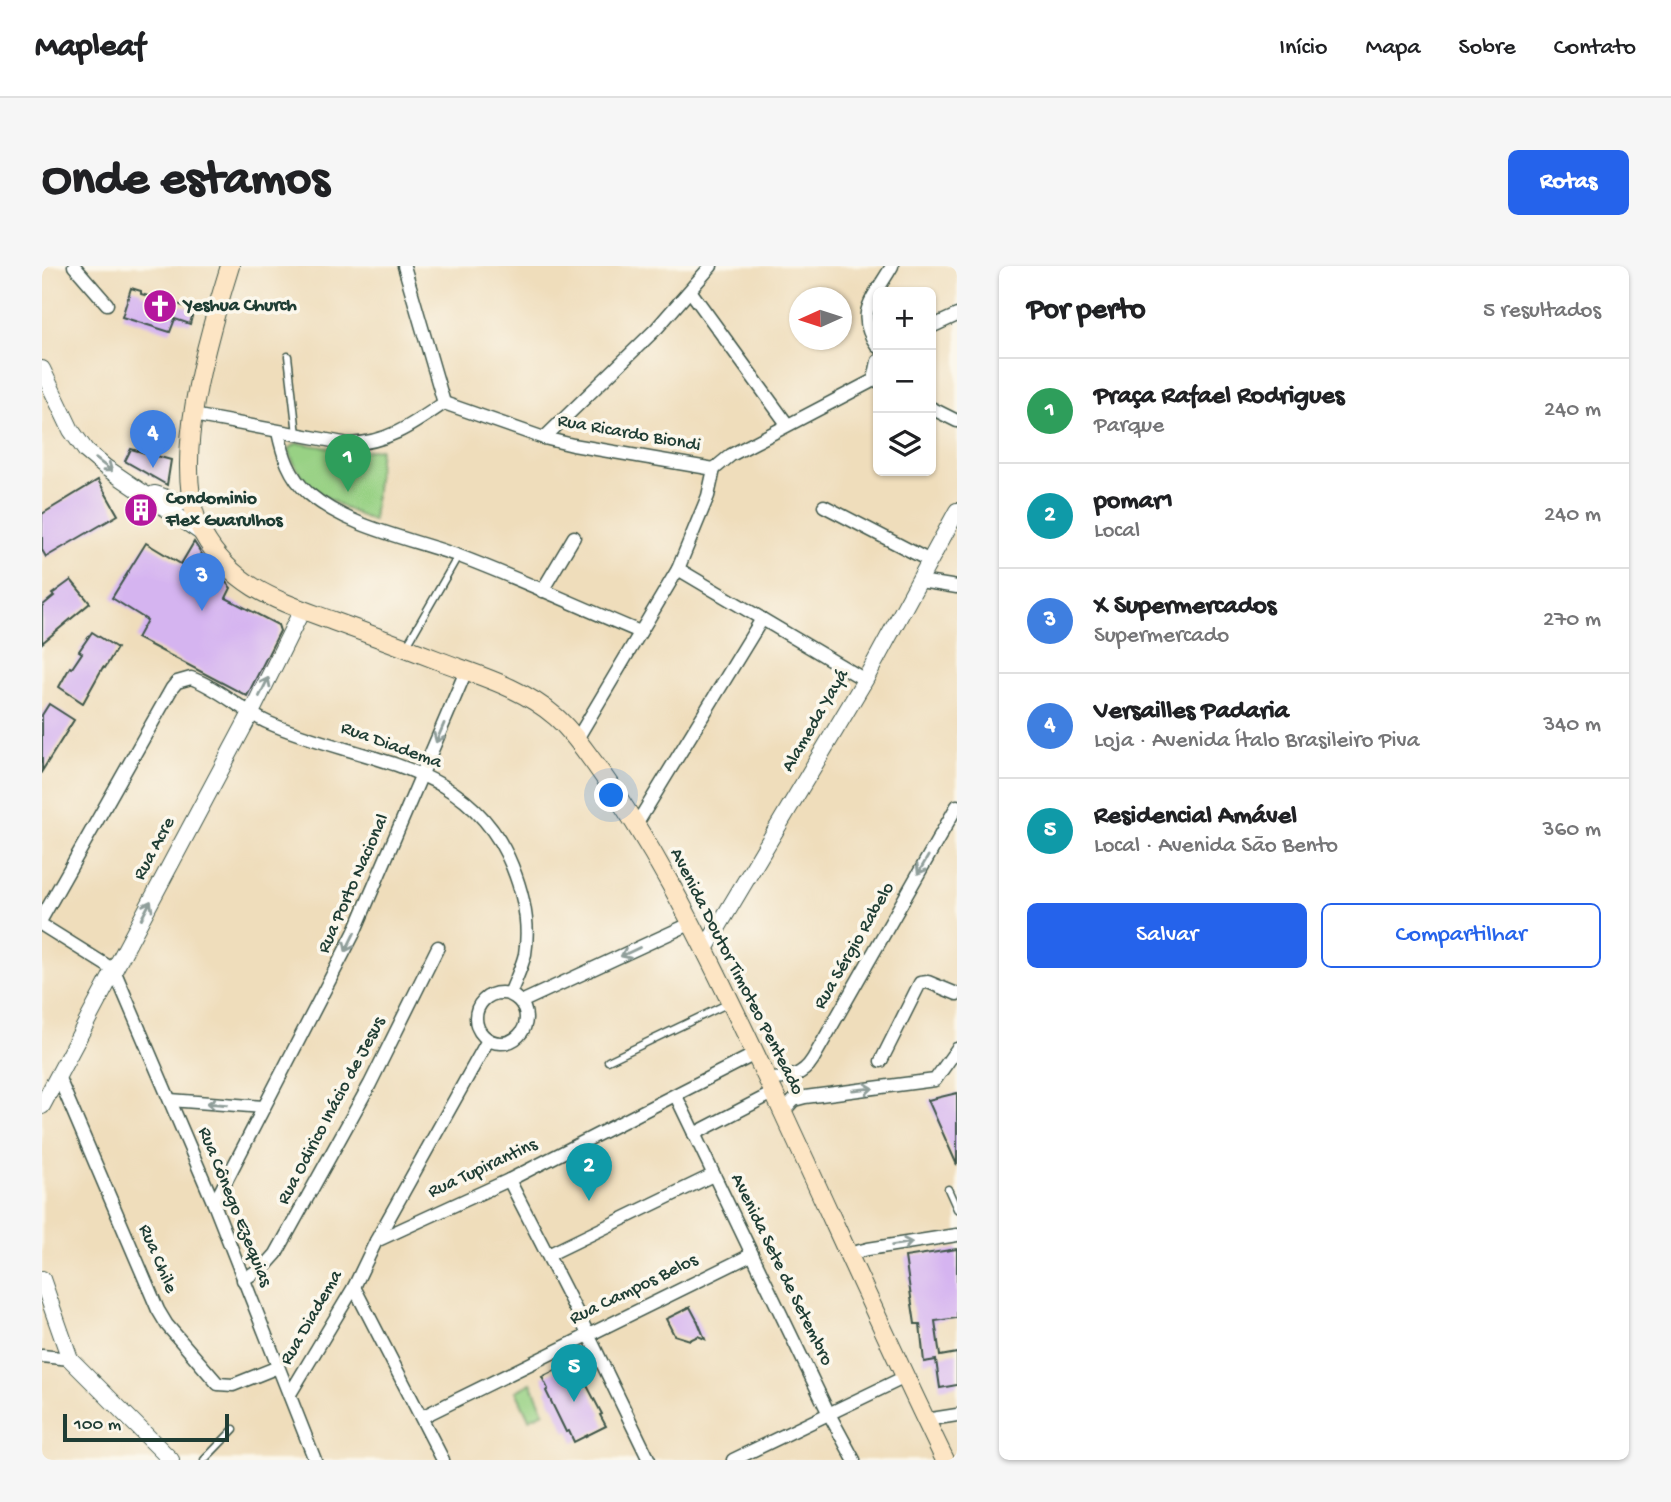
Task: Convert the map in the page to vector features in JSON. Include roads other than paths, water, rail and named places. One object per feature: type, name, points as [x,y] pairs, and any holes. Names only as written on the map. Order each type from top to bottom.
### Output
[{"type":"main road","name":"Avenida Doutor Timoteo Penteado","points":[[230,266],[207,349],[193,415],[189,465],[192,499],[202,533],[234,575],[252,588],[302,610],[498,682],[531,698],[557,718],[577,739],[636,825],[692,923],[945,1460]]},
{"type":"street","points":[[74,266],[107,304]]},
{"type":"street","points":[[193,415],[349,444],[371,443],[390,437],[444,403],[404,266]]},
{"type":"street","points":[[544,438],[657,328],[711,266]]},
{"type":"street","points":[[880,287],[892,266]]},
{"type":"street","points":[[691,292],[787,424]]},
{"type":"street","points":[[873,298],[865,317],[868,334],[873,340]]},
{"type":"street","points":[[936,325],[957,315]]},
{"type":"street","points":[[42,369],[71,430],[86,451],[202,533]]},
{"type":"street","name":"Rua Ricardo Biondi","points":[[444,403],[573,446],[714,469],[731,455],[787,424],[873,382]]},
{"type":"street","points":[[936,410],[957,421]]},
{"type":"street","points":[[278,432],[284,460],[294,478],[325,506],[359,522],[458,556],[640,632]]},
{"type":"street","points":[[577,739],[678,569],[708,496],[714,469]]},
{"type":"street","points":[[144,493],[157,494],[181,503],[192,499]]},
{"type":"street","points":[[824,506],[930,561]]},
{"type":"street","name":"Alameda Yayá","points":[[705,949],[865,680],[957,511]]},
{"type":"street","points":[[542,591],[573,537]]},
{"type":"street","points":[[678,569],[865,680]]},
{"type":"street","points":[[920,582],[957,587]]},
{"type":"street","name":"Rua Acre","points":[[42,1106],[251,713],[302,610]]},
{"type":"street","points":[[636,825],[762,619]]},
{"type":"street","name":"Rua Porto Nacional","points":[[214,1204],[354,933],[467,670]]},
{"type":"street","name":"Rua Diadema","points":[[42,918],[172,688],[183,679],[198,681],[270,723],[423,775],[455,792],[475,808],[506,850],[525,908],[527,932],[524,955],[510,994]]},
{"type":"street","name":"Rua Sérgio Rabelo","points":[[796,1076],[808,1067],[813,1059],[957,806]]},
{"type":"street","points":[[522,1002],[692,923]]},
{"type":"street","points":[[42,925],[114,970]]},
{"type":"street","name":"Rua Odirico Inácio de Jesus","points":[[243,1280],[267,1264],[276,1254],[370,1084],[438,947]]},
{"type":"street","name":"Rua Cônego Ezequias","points":[[114,970],[214,1204],[315,1460]]},
{"type":"street","points":[[881,1061],[920,983],[928,982],[957,994]]},
{"type":"street","points":[[494,993],[510,994],[522,1002],[527,1019],[520,1035],[505,1043],[488,1040],[477,1027],[477,1010],[486,997],[494,993]]},
{"type":"street","name":"Rua Diadema","points":[[290,1394],[354,1287],[376,1241],[488,1040]]},
{"type":"street","points":[[783,1112],[794,1100],[805,1097],[935,1080],[957,1049]]},
{"type":"street","name":"Rua Tupirantins","points":[[376,1241],[509,1180],[755,1054]]},
{"type":"street","name":"Rua Chile","points":[[58,1076],[158,1310],[167,1325],[218,1384],[233,1385],[278,1367]]},
{"type":"street","points":[[694,1134],[770,1086],[796,1076],[805,1097]]},
{"type":"street","name":"Avenida Sete de Setembro","points":[[676,1096],[751,1255],[854,1460]]},
{"type":"street","points":[[170,1100],[264,1107]]},
{"type":"street","points":[[548,1255],[713,1175]]},
{"type":"street","points":[[509,1180],[649,1460]]},
{"type":"street","points":[[848,1254],[957,1236]]},
{"type":"street","name":"Rua Campos Belos","points":[[422,1416],[751,1255]]},
{"type":"street","points":[[42,1279],[70,1359],[171,1460]]},
{"type":"street","points":[[354,1287],[443,1460]]},
{"type":"street","points":[[42,1356],[70,1359]]},
{"type":"street","points":[[733,1460],[905,1377]]},
{"type":"street","points":[[925,1420],[957,1415]]},
{"type":"lane","points":[[288,356],[297,435]]},
{"type":"lane","points":[[405,648],[458,556]]},
{"type":"lane","points":[[608,1061],[731,1002]]},
{"type":"lane","points":[[948,1189],[957,1209]]},
{"type":"lane","points":[[204,1460],[234,1429]]},
{"type":"place","name":"Yeshua Church","points":[[160,306]]},
{"type":"place","name":"Versailles Padaria","points":[[153,468]]},
{"type":"place","name":"Praça Rafael Rodrigues","points":[[348,492]]},
{"type":"place","name":"Condominio Flex Guarulhos","points":[[141,510]]},
{"type":"place","name":"X Supermercados","points":[[202,611]]},
{"type":"place","name":"pomar1","points":[[589,1201]]},
{"type":"place","name":"Residencial Amável","points":[[574,1402]]}]
